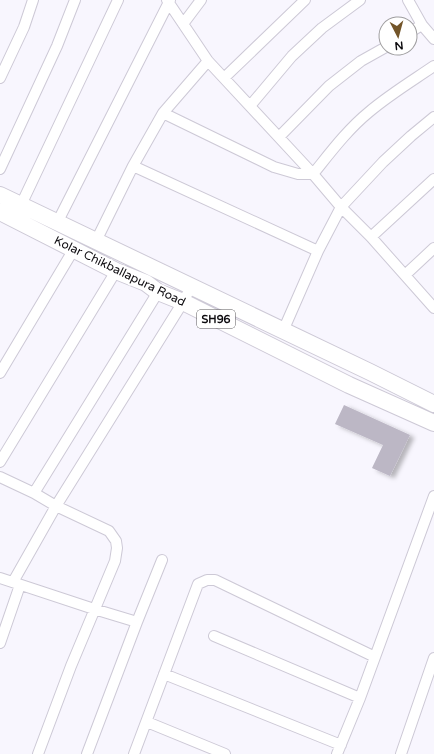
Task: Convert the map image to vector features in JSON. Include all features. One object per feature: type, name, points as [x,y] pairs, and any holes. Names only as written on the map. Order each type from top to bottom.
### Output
[{"type":"main road","name":"Kolar Chikballapura Road","points":[[0,195],[434,404]]},
{"type":"main road","name":"Kolar Chikballapura Road","points":[[0,212],[116,271],[146,283],[158,292],[183,302],[342,381],[434,423]]},
{"type":"street","points":[[0,78],[24,27],[33,0]]},
{"type":"street","points":[[0,169],[58,46],[75,0]]},
{"type":"street","points":[[21,205],[118,0]]},
{"type":"street","points":[[183,24],[201,0]]},
{"type":"street","points":[[224,78],[305,0]]},
{"type":"street","points":[[250,106],[292,56],[322,28],[356,0]]},
{"type":"street","points":[[408,0],[422,25],[434,39]]},
{"type":"street","points":[[168,1],[208,61],[313,174],[341,208],[371,237],[434,308]]},
{"type":"street","points":[[57,222],[168,1]]},
{"type":"street","points":[[418,27],[422,25]]},
{"type":"street","points":[[279,137],[329,86],[361,62],[378,52]]},
{"type":"street","points":[[96,241],[133,166],[163,113],[208,61]]},
{"type":"street","points":[[313,174],[344,137],[367,113],[390,95],[434,66]]},
{"type":"street","points":[[163,113],[274,167],[298,174],[313,174]]},
{"type":"street","points":[[283,331],[318,251],[341,208],[383,162],[434,117]]},
{"type":"street","points":[[133,166],[318,251]]},
{"type":"street","points":[[371,237],[434,179]]},
{"type":"street","points":[[405,275],[434,248]]},
{"type":"street","points":[[0,373],[74,249]]},
{"type":"street","points":[[0,462],[116,271]]},
{"type":"street","points":[[0,643],[17,583],[56,506],[191,287]]},
{"type":"street","points":[[34,493],[158,292]]},
{"type":"street","points":[[0,477],[108,531],[116,541],[117,548],[115,561],[71,666],[38,754]]},
{"type":"street","points":[[164,674],[339,749],[360,698],[434,496]]},
{"type":"street","points":[[90,753],[137,622],[162,560]]},
{"type":"street","points":[[0,578],[137,622]]},
{"type":"street","points":[[134,754],[198,584],[207,580],[215,580],[375,657]]},
{"type":"street","points":[[214,636],[360,698]]},
{"type":"street","points":[[401,754],[434,658]]},
{"type":"street","points":[[147,722],[225,754]]},
{"type":"building","points":[[344,405],[410,435],[390,476],[372,468],[383,445],[335,424]]}]
